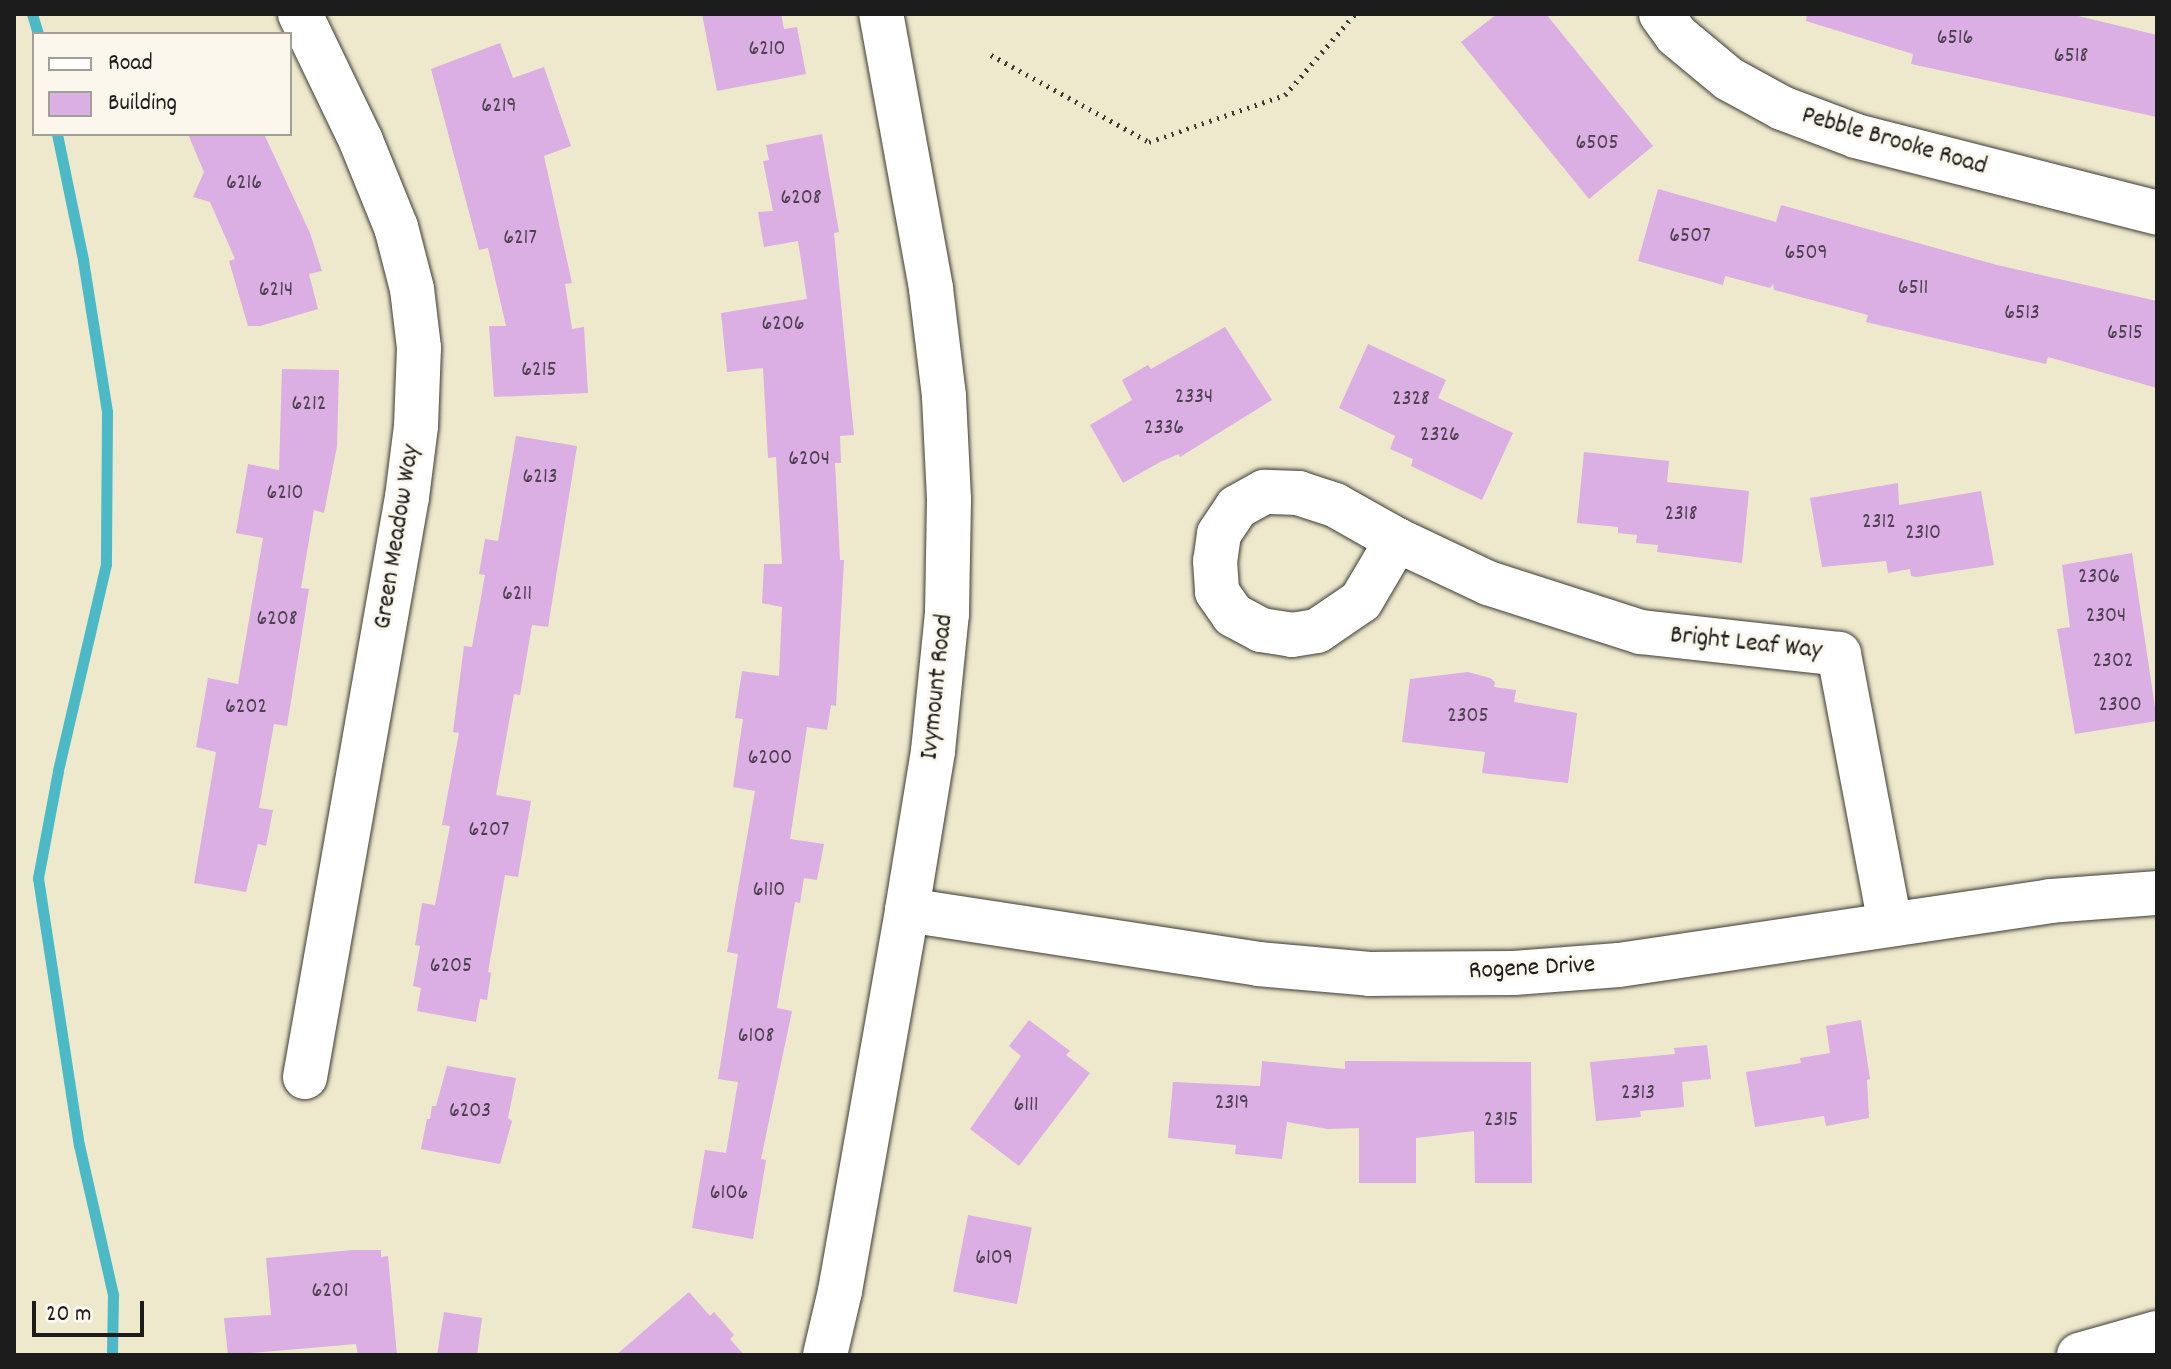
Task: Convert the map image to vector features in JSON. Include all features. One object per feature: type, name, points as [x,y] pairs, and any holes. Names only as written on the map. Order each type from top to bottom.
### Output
[{"type":"street","name":"Green Meadow Way","points":[[300,14],[361,141],[396,227],[412,289],[419,348],[416,426],[407,497],[305,1077]]},
{"type":"street","name":"Ivymount Road","points":[[825,1355],[907,910],[933,751],[947,614],[949,499],[944,396],[931,288],[881,14]]},
{"type":"street","name":"Pebble Brooke Road","points":[[1661,14],[1676,35],[1729,79],[1782,108],[1856,136],[2157,213]]},
{"type":"street","name":"Bright Leaf Way","points":[[1397,540],[1488,583],[1641,632],[1839,654],[1890,923]]},
{"type":"street","name":"Rogene Drive","points":[[907,910],[1258,964],[1370,974],[1514,973],[1619,965],[2050,901],[2157,893]]},
{"type":"street","points":[[2079,1355],[2157,1333]]},
{"type":"path","points":[[991,55],[1149,142],[1285,95],[1355,14]]},
{"type":"building","points":[[702,14],[781,14],[784,29],[797,27],[806,74],[717,91]]},
{"type":"building","points":[[1497,14],[1546,14],[1653,146],[1589,199],[1461,42]]},
{"type":"building","points":[[1807,14],[2070,14],[2157,35],[2157,117],[1911,64],[1913,54],[1806,21]]},
{"type":"building","points":[[500,43],[513,78],[544,67],[571,146],[544,156],[572,283],[565,284],[572,329],[584,327],[588,393],[494,397],[489,326],[506,326],[488,248],[479,250],[431,69]]},
{"type":"building","points":[[822,134],[839,232],[834,233],[854,435],[840,436],[841,463],[835,463],[840,560],[844,560],[836,706],[831,705],[827,730],[807,727],[790,839],[824,844],[817,880],[804,878],[800,903],[795,902],[777,1008],[792,1011],[761,1159],[766,1160],[753,1239],[692,1228],[705,1150],[726,1153],[738,1082],[718,1079],[738,954],[727,952],[755,791],[733,787],[743,719],[735,718],[742,671],[779,676],[782,607],[762,603],[764,564],[782,564],[776,457],[768,458],[763,368],[727,372],[721,313],[807,299],[798,241],[764,247],[758,212],[773,211],[763,161],[769,160],[766,145]]},
{"type":"building","points":[[189,136],[265,136],[310,233],[322,271],[309,274],[318,309],[260,326],[248,326],[229,261],[235,259],[210,202],[193,197],[204,172]]},
{"type":"building","points":[[1658,189],[1776,222],[1781,205],[1997,265],[2157,301],[2157,388],[2048,357],[2046,364],[1866,322],[1868,315],[1774,290],[1773,284],[1770,288],[1725,276],[1723,285],[1638,261]]},
{"type":"building","points":[[1225,327],[1272,400],[1180,457],[1179,454],[1160,462],[1123,483],[1090,425],[1132,400],[1122,380],[1148,365],[1151,369]]},
{"type":"building","points":[[1368,344],[1446,380],[1438,398],[1513,433],[1482,500],[1411,466],[1413,459],[1390,449],[1395,436],[1339,408]]},
{"type":"building","points":[[282,369],[339,370],[337,446],[324,513],[314,510],[301,588],[309,589],[287,726],[274,724],[259,808],[273,810],[266,846],[258,844],[246,892],[194,883],[216,752],[196,747],[208,678],[238,684],[263,538],[236,533],[248,464],[279,470]]},
{"type":"building","points":[[516,436],[577,446],[548,627],[532,625],[520,695],[514,694],[496,795],[531,801],[518,877],[505,875],[488,972],[491,973],[487,1000],[480,999],[476,1022],[417,1011],[421,988],[413,986],[420,946],[415,945],[422,903],[435,905],[450,826],[442,825],[459,733],[453,732],[464,646],[472,647],[485,575],[479,574],[485,539],[498,541]]},
{"type":"building","points":[[1584,452],[1669,461],[1667,482],[1749,491],[1742,563],[1657,552],[1658,545],[1636,543],[1637,535],[1618,533],[1618,527],[1577,523]]},
{"type":"building","points":[[1898,483],[1899,505],[1981,491],[1994,565],[1916,577],[1911,576],[1910,569],[1888,573],[1886,561],[1822,567],[1810,498]]},
{"type":"building","points":[[2132,553],[2157,721],[2075,734],[2057,629],[2070,627],[2062,565]]},
{"type":"building","points":[[1468,672],[1490,678],[1495,682],[1494,687],[1516,690],[1514,702],[1577,713],[1568,783],[1482,773],[1485,752],[1402,742],[1410,679]]},
{"type":"building","points":[[1029,1020],[1070,1051],[1066,1055],[1090,1073],[1019,1166],[970,1129],[1021,1056],[1009,1046]]},
{"type":"building","points":[[1861,1020],[1870,1079],[1867,1080],[1869,1118],[1826,1126],[1824,1116],[1755,1127],[1746,1072],[1801,1063],[1800,1058],[1830,1053],[1826,1026]]},
{"type":"building","points":[[1707,1045],[1711,1079],[1682,1082],[1684,1107],[1640,1111],[1641,1117],[1596,1121],[1590,1062],[1675,1054],[1674,1048]]},
{"type":"building","points":[[1262,1061],[1345,1069],[1345,1061],[1531,1062],[1532,1183],[1475,1183],[1474,1131],[1416,1138],[1416,1183],[1359,1183],[1359,1128],[1328,1129],[1287,1122],[1282,1159],[1235,1154],[1236,1145],[1168,1138],[1173,1082],[1260,1086]]},
{"type":"building","points":[[447,1066],[516,1078],[508,1118],[512,1121],[500,1164],[421,1149],[427,1119],[430,1119],[432,1106],[436,1106]]},
{"type":"building","points":[[968,1215],[1032,1227],[1017,1304],[953,1292]]},
{"type":"building","points":[[381,1250],[381,1257],[388,1256],[397,1355],[358,1355],[356,1344],[228,1355],[224,1318],[271,1315],[266,1258]]},
{"type":"building","points":[[689,1292],[710,1316],[714,1312],[734,1335],[730,1339],[744,1355],[616,1355]]},
{"type":"building","points":[[444,1312],[482,1318],[477,1355],[437,1355]]},
{"type":"waterway","points":[[32,14],[37,32]]},
{"type":"waterway","points":[[57,136],[83,260],[107,412],[106,564],[58,771],[38,878],[79,1145],[113,1295],[112,1355]]}]
